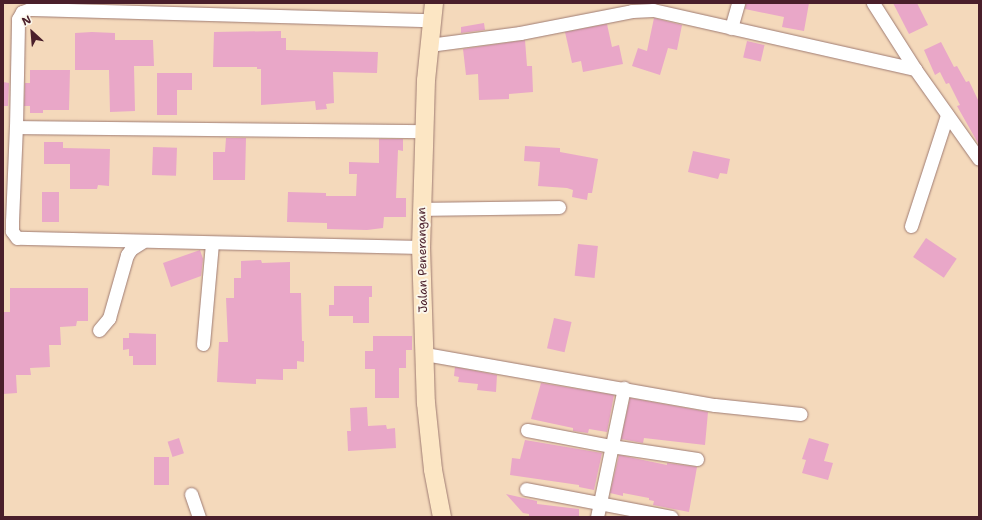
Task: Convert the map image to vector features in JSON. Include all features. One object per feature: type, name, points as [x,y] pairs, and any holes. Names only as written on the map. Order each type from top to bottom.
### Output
[{"type":"street","points":[[731,28],[738,3]]},
{"type":"street","points":[[874,3],[915,69],[979,159]]},
{"type":"street","points":[[421,247],[142,242],[17,238],[12,231],[12,221],[16,127],[18,19],[24,10],[152,12],[433,11]]},
{"type":"street","points":[[429,45],[520,33],[632,11],[653,10],[915,69]]},
{"type":"street","name":"Jalan Penerangan","points":[[433,11],[423,131],[421,247],[426,404],[429,439],[442,517]]},
{"type":"street","points":[[911,226],[948,115]]},
{"type":"street","points":[[16,127],[423,131]]},
{"type":"street","points":[[421,209],[559,207]]},
{"type":"street","points":[[99,330],[109,318],[127,255],[131,248],[142,242]]},
{"type":"street","points":[[203,344],[212,243]]},
{"type":"street","points":[[425,354],[714,405],[801,414]]},
{"type":"street","points":[[597,517],[624,388]]},
{"type":"street","points":[[527,430],[611,446],[697,459]]},
{"type":"street","points":[[526,489],[671,517]]},
{"type":"street","points":[[191,494],[199,517]]},
{"type":"building","points":[[746,3],[809,3],[804,31],[782,27],[784,17],[745,9]]},
{"type":"building","points":[[893,3],[917,3],[928,25],[909,34]]},
{"type":"building","points":[[654,18],[682,25],[677,50],[668,48],[660,75],[632,66],[638,48],[647,51]]},
{"type":"building","points":[[484,23],[485,30],[461,33],[461,27]]},
{"type":"building","points":[[607,24],[612,47],[619,45],[623,64],[583,72],[581,61],[572,63],[565,32]]},
{"type":"building","points":[[281,31],[281,38],[286,38],[286,50],[378,52],[377,73],[333,72],[334,103],[326,104],[327,109],[316,110],[315,101],[261,105],[261,69],[257,69],[257,67],[213,67],[214,32]]},
{"type":"building","points":[[75,33],[115,33],[115,40],[153,40],[154,66],[134,66],[135,111],[110,112],[109,70],[75,70]]},
{"type":"building","points":[[525,40],[527,66],[532,66],[533,92],[509,94],[509,99],[479,100],[478,74],[466,75],[463,49]]},
{"type":"building","points":[[747,41],[765,45],[761,62],[743,58]]},
{"type":"building","points":[[941,42],[954,67],[957,66],[966,82],[969,81],[979,102],[979,145],[957,106],[960,105],[949,83],[946,84],[940,72],[935,75],[924,50]]},
{"type":"building","points":[[30,70],[70,70],[69,110],[43,110],[43,113],[30,113],[30,106],[24,106],[25,83],[30,83]]},
{"type":"building","points":[[157,73],[192,73],[192,90],[177,90],[177,115],[157,115]]},
{"type":"building","points":[[3,82],[9,83],[8,106],[3,106]]},
{"type":"building","points":[[226,138],[246,138],[245,180],[213,180],[213,152],[225,152]]},
{"type":"building","points":[[379,139],[403,139],[403,151],[398,150],[396,198],[406,198],[406,217],[384,217],[383,228],[367,230],[327,229],[327,223],[287,222],[288,192],[326,193],[326,196],[356,196],[357,174],[349,174],[349,162],[379,163]]},
{"type":"building","points":[[44,142],[63,142],[63,148],[110,149],[109,186],[98,185],[97,189],[70,189],[70,164],[44,164]]},
{"type":"building","points":[[525,146],[560,148],[560,152],[598,159],[592,193],[588,193],[587,200],[572,197],[573,190],[567,188],[538,186],[540,162],[524,161]]},
{"type":"building","points":[[153,147],[177,148],[176,176],[152,175]]},
{"type":"building","points":[[693,151],[730,159],[727,174],[720,173],[718,179],[688,172]]},
{"type":"building","points":[[42,192],[59,192],[59,222],[42,222]]},
{"type":"building","points":[[926,238],[957,259],[944,278],[913,257]]},
{"type":"building","points":[[578,244],[598,246],[595,278],[575,276]]},
{"type":"building","points":[[200,250],[203,259],[201,276],[171,287],[163,263]]},
{"type":"building","points":[[261,260],[262,263],[290,262],[290,293],[301,293],[304,362],[297,361],[297,369],[283,369],[283,380],[256,379],[256,384],[217,382],[219,342],[228,342],[226,298],[234,298],[234,278],[241,278],[241,261]]},
{"type":"building","points":[[334,286],[372,286],[372,297],[369,297],[369,323],[353,323],[353,316],[329,316],[329,305],[334,305]]},
{"type":"building","points":[[10,288],[88,288],[88,321],[77,321],[76,326],[60,327],[61,345],[49,345],[50,367],[30,368],[31,375],[16,375],[17,393],[3,394],[3,312],[10,312]]},
{"type":"building","points":[[554,318],[572,322],[565,352],[547,348]]},
{"type":"building","points":[[129,333],[156,334],[156,365],[133,365],[133,356],[129,356],[129,349],[123,350],[123,338],[129,338]]},
{"type":"building","points":[[373,336],[412,336],[412,350],[406,350],[406,368],[399,368],[399,398],[375,398],[375,369],[365,369],[365,351],[373,351]]},
{"type":"building","points":[[455,367],[497,375],[496,392],[477,390],[478,384],[458,382],[459,377],[454,376]]},
{"type":"building","points":[[541,383],[614,395],[607,432],[589,429],[588,433],[573,431],[573,428],[531,419]]},
{"type":"building","points":[[630,398],[708,412],[705,445],[644,438],[643,443],[621,439]]},
{"type":"building","points":[[367,407],[368,426],[386,425],[387,429],[395,428],[396,448],[348,451],[347,431],[351,431],[350,408]]},
{"type":"building","points":[[179,438],[184,453],[173,457],[168,442]]},
{"type":"building","points":[[809,438],[829,444],[824,461],[833,463],[828,480],[802,473],[806,460],[802,459]]},
{"type":"building","points":[[525,440],[602,453],[594,490],[579,487],[579,485],[510,475],[512,458],[520,459]]},
{"type":"building","points":[[619,455],[667,465],[667,463],[697,467],[689,512],[653,505],[654,501],[649,500],[649,498],[623,493],[623,496],[610,493]]},
{"type":"building","points":[[154,457],[169,457],[169,485],[154,485]]},
{"type":"building","points":[[506,494],[537,501],[537,504],[579,509],[579,517],[529,517],[529,514],[523,513]]}]
